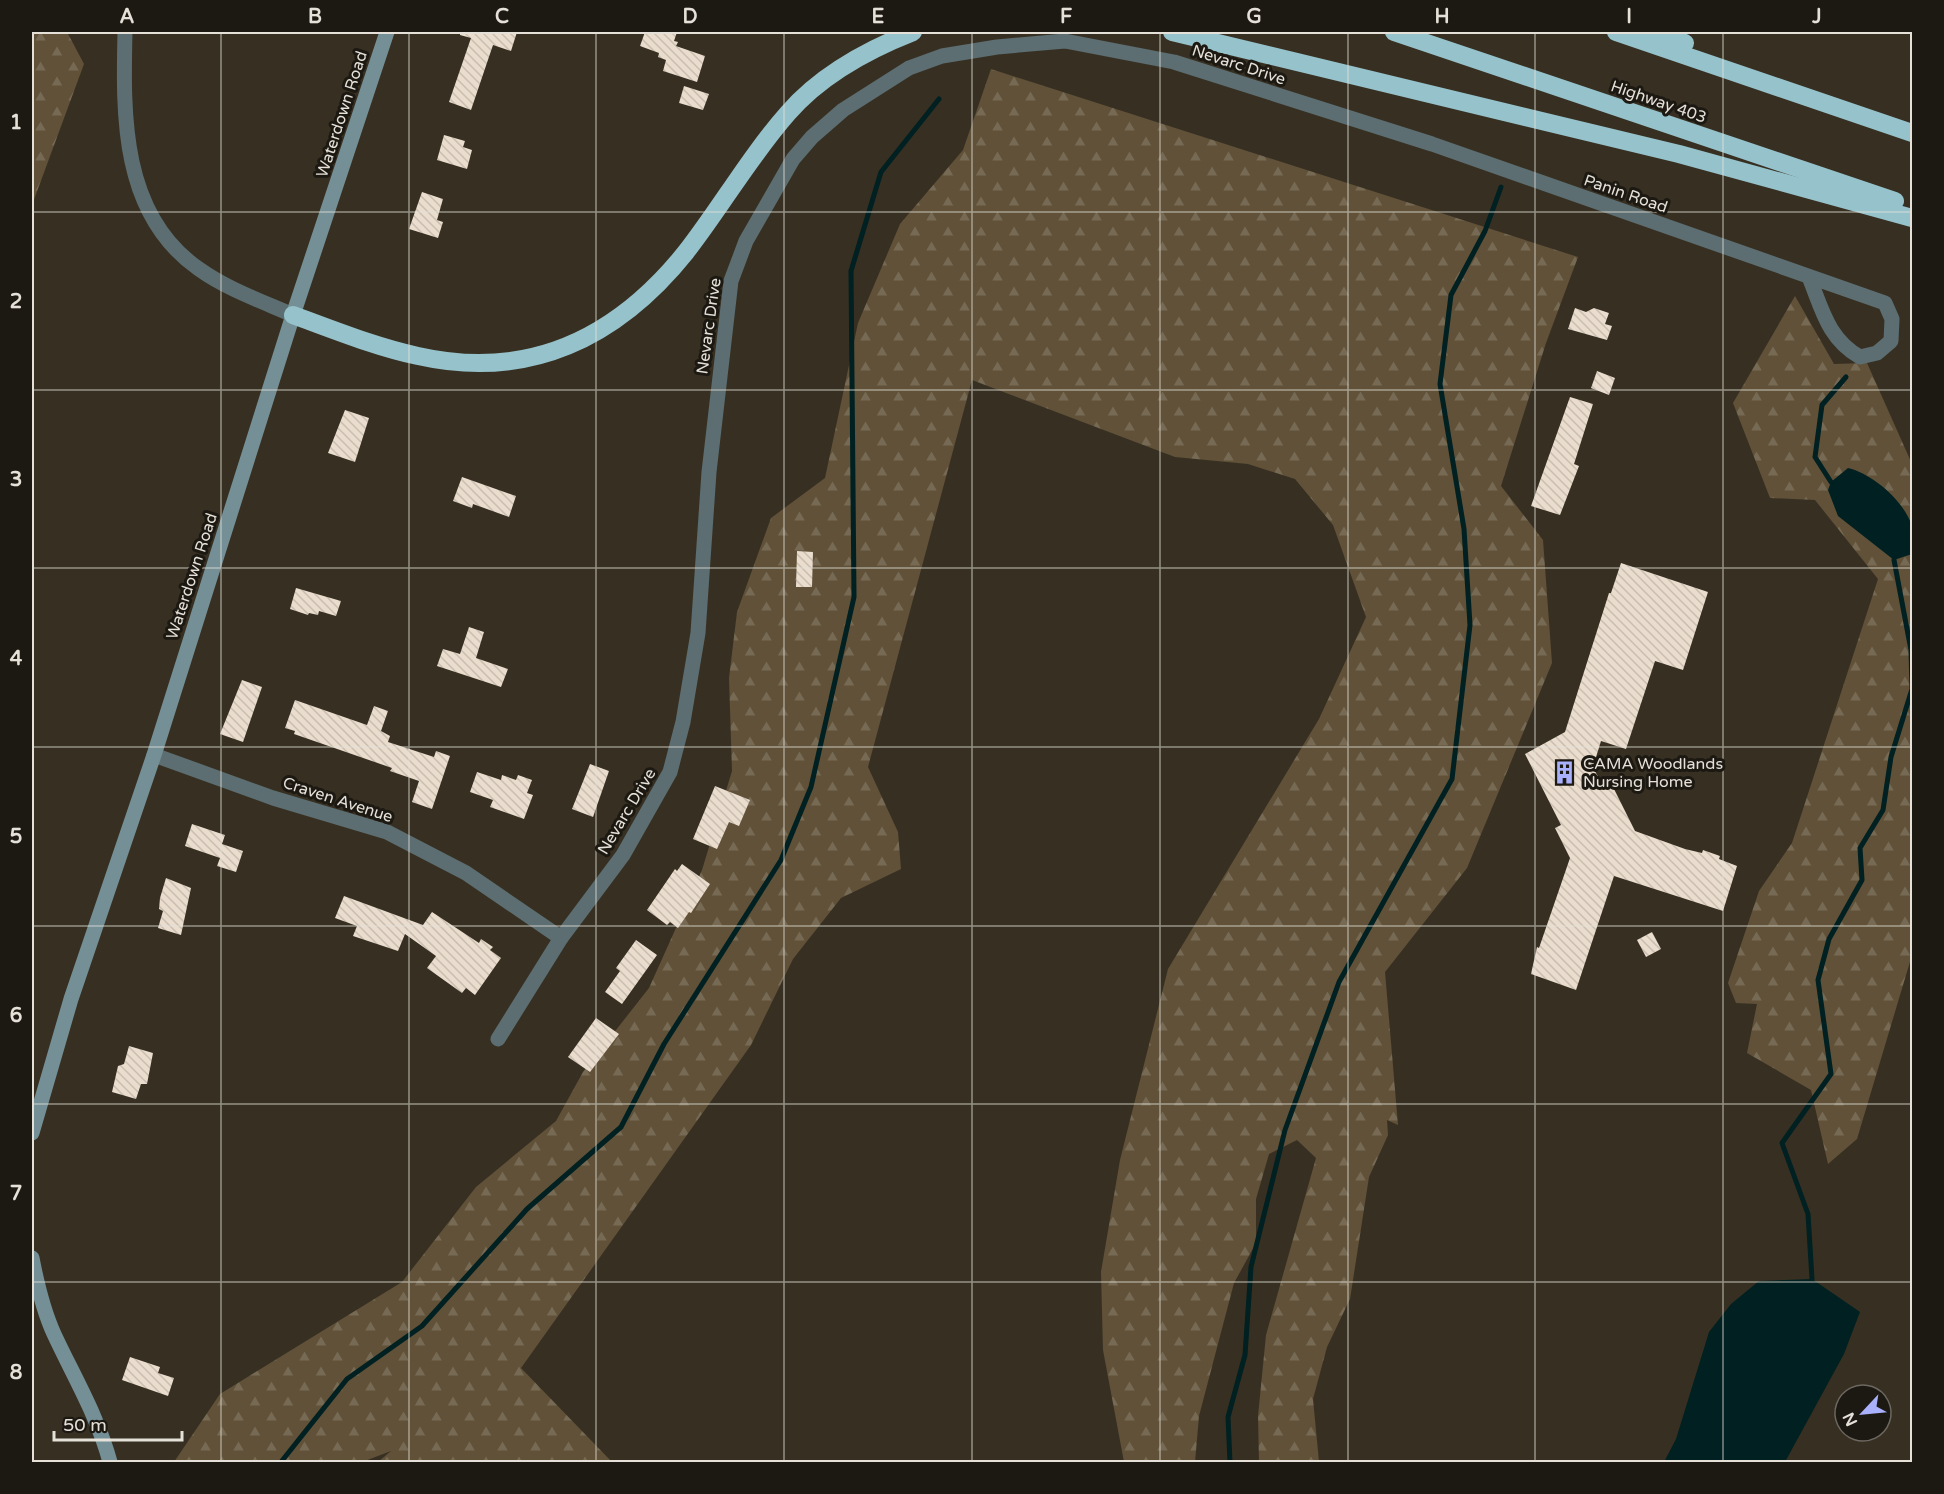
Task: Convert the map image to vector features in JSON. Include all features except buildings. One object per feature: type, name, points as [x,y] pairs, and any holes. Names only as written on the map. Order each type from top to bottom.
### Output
[{"type":"highway","points":[[293,315],[419,357],[476,363],[506,362],[564,350],[612,323],[659,282],[685,252],[753,156],[789,111],[812,90],[840,69],[882,44],[913,32]]},
{"type":"highway","points":[[1172,32],[1679,154],[1912,218]]},
{"type":"highway","name":"Highway 403","points":[[1394,32],[1912,207]]},
{"type":"highway","points":[[1616,32],[1912,133]]},
{"type":"highway","points":[[1658,32],[1842,109]]},
{"type":"main road","name":"Waterdown Road","points":[[32,1133],[68,1010],[154,755],[293,315],[387,32]]},
{"type":"main road","points":[[32,1258],[40,1298],[54,1334],[84,1394],[110,1462]]},
{"type":"street","points":[[124,32],[123,89],[128,145],[138,185],[152,218],[177,252],[198,268],[221,283],[293,315]]},
{"type":"street","name":"Nevarc Drive","points":[[498,1039],[561,938],[623,855],[670,772],[683,722],[698,633],[709,472],[731,280],[746,241],[793,159],[812,137],[843,110],[909,68],[953,54],[1065,41],[1174,62],[1432,144]]},
{"type":"street","name":"Panin Road","points":[[1432,144],[1885,303],[1892,319],[1891,341],[1877,353],[1860,357],[1843,348],[1827,323],[1809,277]]},
{"type":"street","name":"Craven Avenue","points":[[154,755],[273,798],[387,832],[466,873],[561,938]]},
{"type":"green space","points":[[32,32],[67,32],[84,64],[32,205]]},
{"type":"green space","points":[[991,69],[1578,257],[1546,343],[1501,486],[1543,540],[1552,663],[1467,868],[1385,972],[1398,1125],[1387,1120],[1388,1135],[1369,1177],[1350,1299],[1327,1347],[1313,1399],[1319,1462],[1259,1462],[1258,1416],[1266,1335],[1316,1158],[1297,1140],[1269,1154],[1256,1199],[1256,1243],[1234,1283],[1199,1416],[1195,1462],[1124,1462],[1103,1350],[1101,1272],[1120,1160],[1168,969],[1319,719],[1366,617],[1333,525],[1295,479],[1248,464],[1175,457],[972,380],[868,767],[898,832],[901,869],[841,898],[793,959],[751,1045],[521,1368],[612,1462],[378,1462],[391,1451],[362,1462],[174,1462],[220,1394],[402,1282],[476,1187],[556,1121],[583,1072],[649,988],[702,870],[732,771],[729,678],[737,612],[771,518],[825,478],[858,323],[900,224],[963,150]]},
{"type":"green space","points":[[1795,296],[1834,364],[1867,363],[1912,464],[1912,955],[1857,1139],[1828,1164],[1811,1090],[1747,1053],[1757,1004],[1736,1003],[1728,983],[1759,891],[1792,843],[1878,579],[1815,500],[1770,498],[1733,403]]},
{"type":"water","points":[[1848,468],[1877,482],[1902,507],[1913,529],[1912,554],[1894,560],[1838,516],[1828,490],[1831,482]]},
{"type":"water","points":[[1812,1279],[1860,1312],[1844,1354],[1785,1462],[1664,1462],[1676,1439],[1709,1332],[1731,1304],[1759,1281]]},
{"type":"waterway","points":[[281,1462],[347,1379],[422,1326],[527,1209],[621,1127],[664,1044],[781,860],[811,787],[854,597],[851,271],[881,172],[939,99]]},
{"type":"waterway","points":[[1230,1462],[1228,1417],[1245,1355],[1251,1267],[1285,1130],[1339,982],[1452,779],[1470,625],[1464,529],[1440,384],[1451,295],[1485,231],[1501,187]]},
{"type":"waterway","points":[[1831,482],[1815,457],[1822,405],[1846,377]]},
{"type":"waterway","points":[[1812,1279],[1808,1214],[1782,1143],[1831,1074],[1818,980],[1829,939],[1862,880],[1860,848],[1883,810],[1891,757],[1912,689],[1911,650],[1894,560]]},
{"type":"place","name":"CAMA Woodlands Nursing Home","points":[[1565,772]]}]
